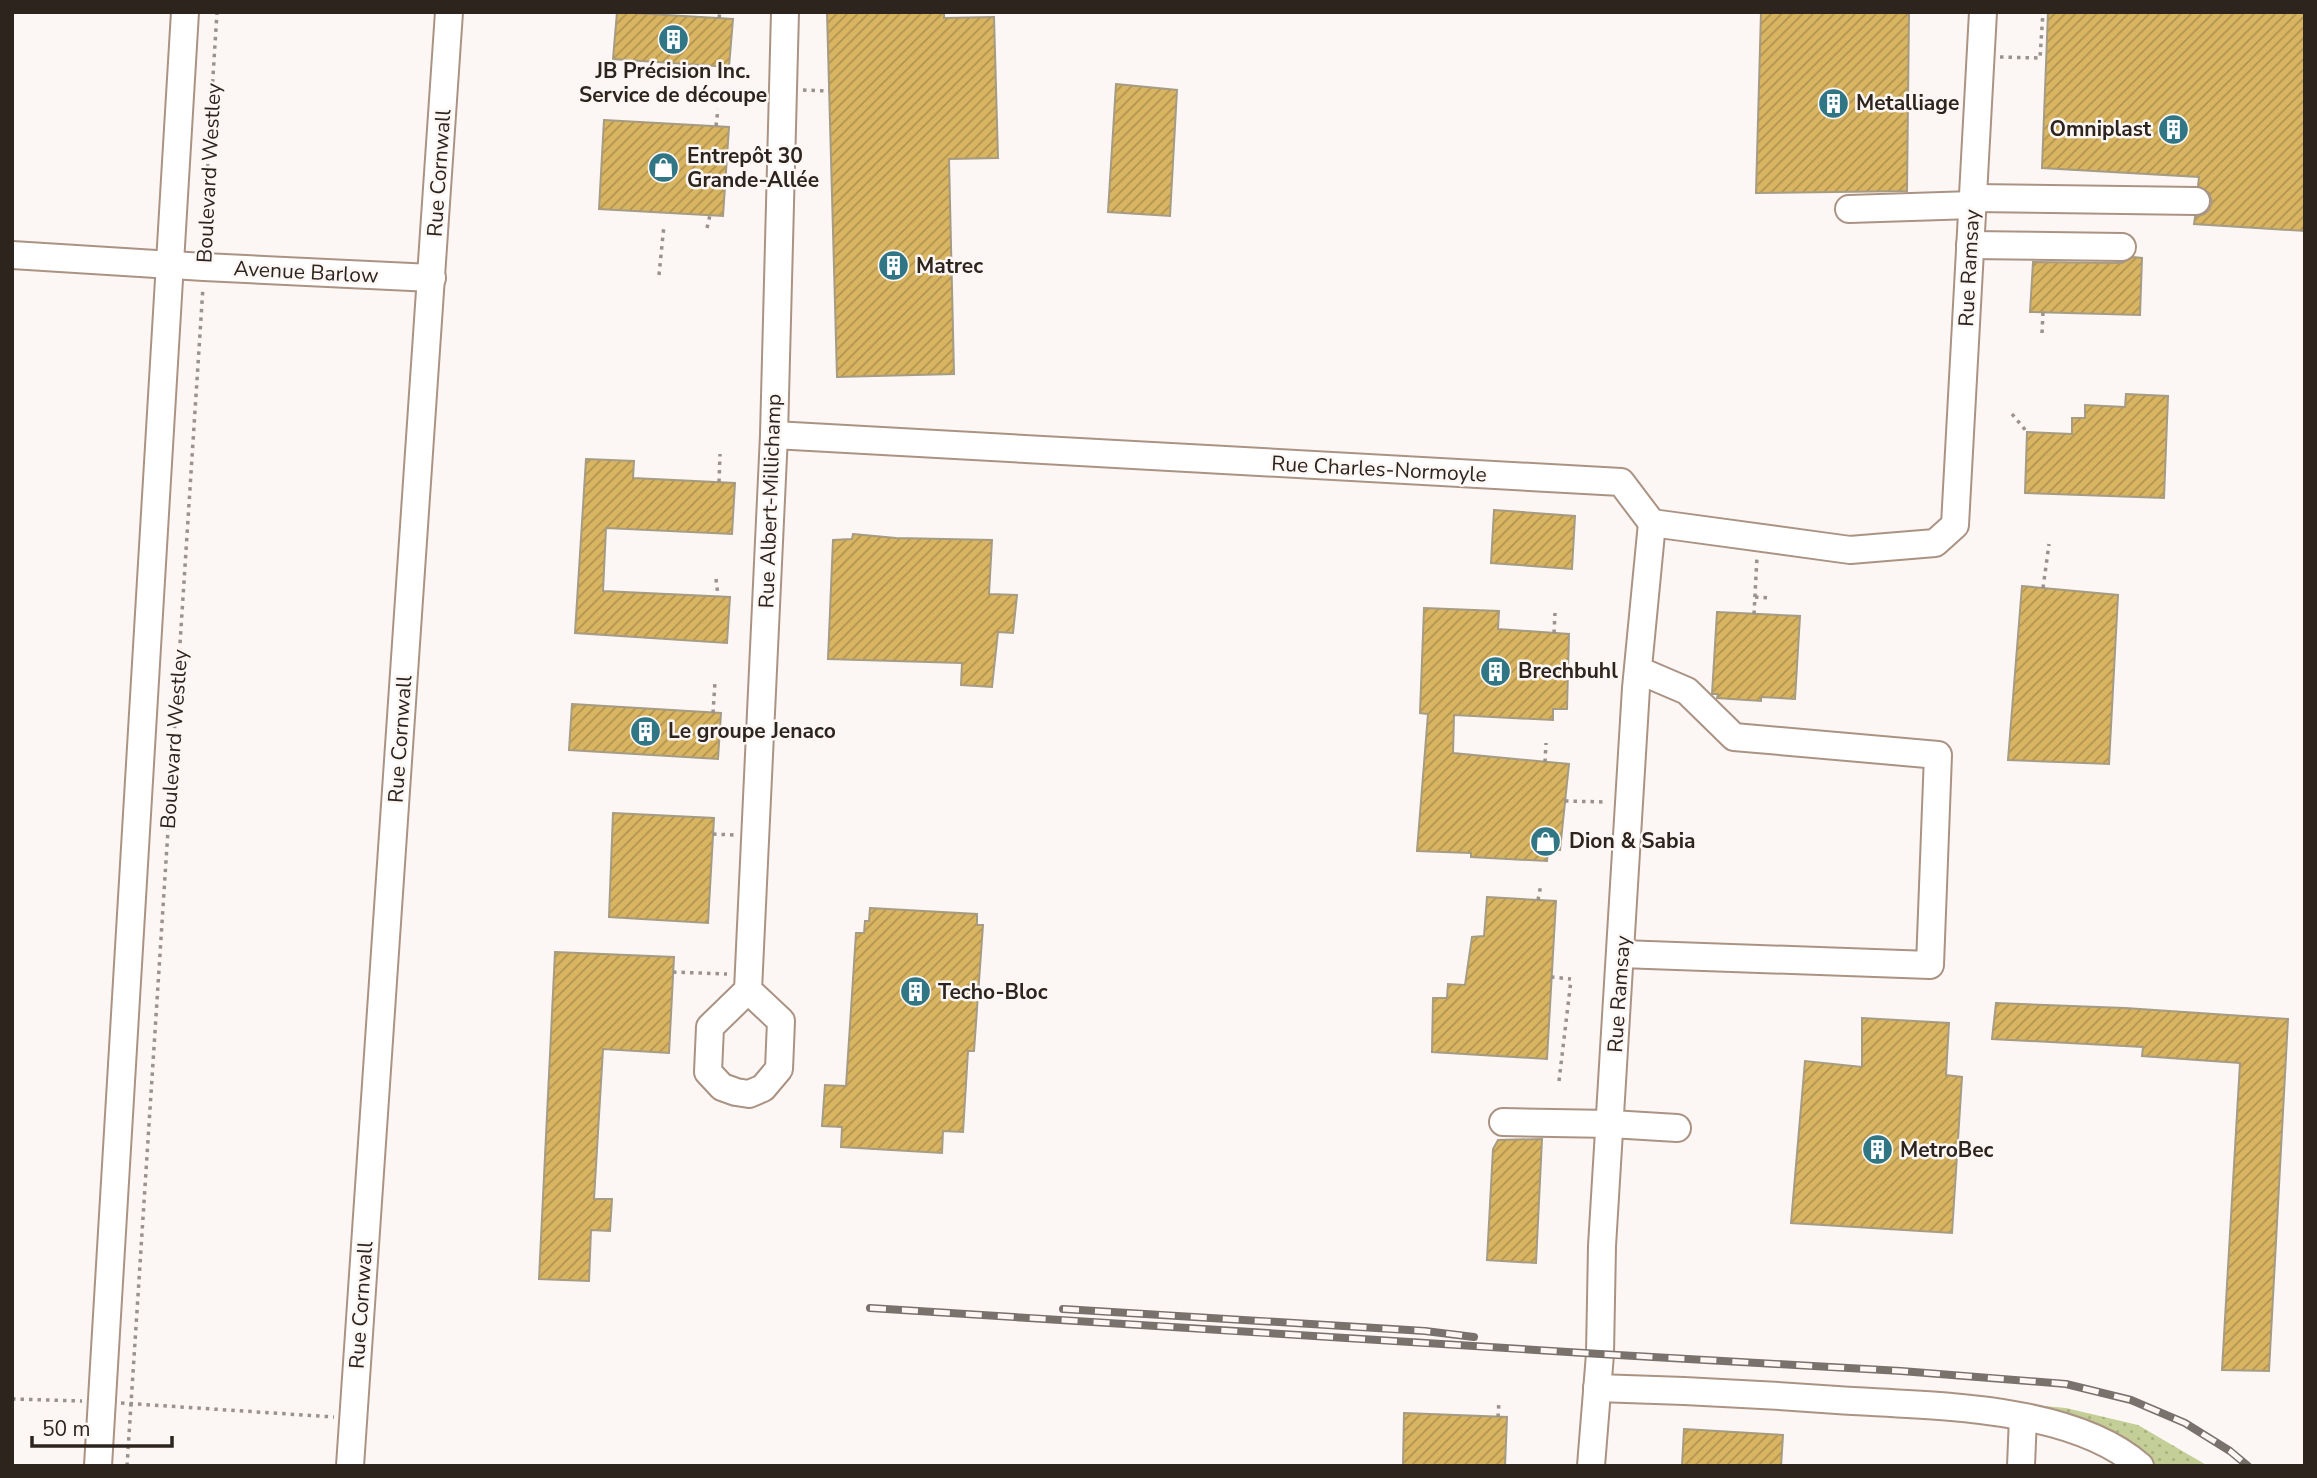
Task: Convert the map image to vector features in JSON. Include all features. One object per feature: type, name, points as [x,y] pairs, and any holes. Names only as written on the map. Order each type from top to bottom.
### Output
[{"type":"street","name":"Boulevard Westley","points":[[98,1466],[184,12]]},
{"type":"street","name":"Rue Cornwall","points":[[350,1466],[449,12]]},
{"type":"street","name":"Rue Albert-Millichamp","points":[[748,982],[774,435],[785,12]]},
{"type":"street","name":"Rue Ramsay","points":[[1757,538],[1850,550],[1935,543],[1955,524],[1983,12]]},
{"type":"street","points":[[1849,209],[1973,201],[2196,201]]},
{"type":"street","points":[[1970,245],[2122,247]]},
{"type":"street","name":"Avenue Barlow","points":[[12,255],[432,278]]},
{"type":"street","name":"Rue Charles-Normoyle","points":[[774,435],[1620,482],[1653,523]]},
{"type":"street","name":"Rue Ramsay","points":[[1591,1466],[1638,670],[1653,523]]},
{"type":"street","points":[[1653,523],[1757,538]]},
{"type":"street","points":[[1621,954],[1930,965],[1938,755],[1734,737],[1687,691],[1638,670]]},
{"type":"street","points":[[1503,1122],[1677,1128]]},
{"type":"street","points":[[1597,1388],[1691,1390],[1987,1410],[2087,1433],[2126,1454],[2140,1466]]},
{"type":"street","points":[[2021,1466],[2023,1417]]},
{"type":"path","name":"Boulevard Westley","points":[[127,1466],[204,267],[217,12]]},
{"type":"path","points":[[719,19],[720,12]]},
{"type":"path","points":[[2040,58],[2043,12]]},
{"type":"path","points":[[1981,56],[2046,58]]},
{"type":"path","points":[[716,126],[718,109]]},
{"type":"path","points":[[707,228],[710,215]]},
{"type":"path","points":[[659,275],[664,225]]},
{"type":"path","points":[[2042,333],[2043,312]]},
{"type":"path","points":[[2012,414],[2027,432]]},
{"type":"path","points":[[719,482],[720,454]]},
{"type":"path","points":[[1754,614],[1757,538]]},
{"type":"path","points":[[2043,588],[2049,544]]},
{"type":"path","points":[[716,579],[718,596]]},
{"type":"path","points":[[1755,597],[1770,598]]},
{"type":"path","points":[[1554,633],[1555,613]]},
{"type":"path","points":[[713,713],[715,682]]},
{"type":"path","points":[[1545,762],[1546,743]]},
{"type":"path","points":[[1565,801],[1630,803]]},
{"type":"path","points":[[1538,900],[1541,884]]},
{"type":"path","points":[[673,972],[748,982]]},
{"type":"path","points":[[1551,977],[1572,980],[1559,1081]]},
{"type":"path","points":[[12,1399],[353,1418]]},
{"type":"path","points":[[1498,1417],[1499,1401]]},
{"type":"green space","points":[[2044,1406],[2066,1408],[2138,1425],[2208,1466],[2151,1466],[2089,1428]]},
{"type":"building","name":"JB Précision Inc. Service de découpe","points":[[617,12],[733,19],[729,67],[613,59]]},
{"type":"building","name":"Matrec","points":[[827,12],[944,12],[944,18],[994,17],[998,158],[949,159],[954,374],[837,377]]},
{"type":"building","name":"Metalliage","points":[[1761,12],[1909,12],[1907,191],[1756,193]]},
{"type":"building","name":"Omniplast","points":[[2048,12],[2305,12],[2305,231],[2194,224],[2195,217],[2209,210],[2212,202],[2209,193],[2198,186],[2199,177],[2042,168]]},
{"type":"building","points":[[1116,84],[1177,90],[1170,216],[1108,212]]},
{"type":"building","name":"Entrepôt 30 Grande-Allée","points":[[604,120],[729,127],[723,216],[599,209]]},
{"type":"building","points":[[2133,257],[2142,258],[2140,315],[2030,312],[2033,262],[2122,263]]},
{"type":"building","points":[[2126,394],[2168,396],[2164,498],[2025,493],[2027,432],[2072,434],[2072,418],[2085,418],[2085,405],[2125,407]]},
{"type":"building","points":[[586,459],[634,461],[633,478],[735,483],[732,534],[606,528],[603,591],[730,597],[727,643],[575,633]]},
{"type":"building","points":[[1494,510],[1575,516],[1572,569],[1491,563]]},
{"type":"building","points":[[853,534],[896,538],[992,540],[989,594],[1017,595],[1013,633],[998,632],[992,687],[961,685],[962,663],[828,659],[833,540],[852,539]]},
{"type":"building","points":[[2022,586],[2118,595],[2109,764],[2008,760]]},
{"type":"building","points":[[1424,608],[1499,611],[1498,629],[1569,634],[1567,709],[1553,709],[1553,720],[1454,715],[1453,753],[1569,764],[1560,850],[1548,850],[1547,861],[1471,857],[1471,853],[1417,851],[1428,714],[1420,713]]},
{"type":"building","points":[[1717,612],[1800,616],[1795,699],[1761,697],[1761,701],[1717,698],[1718,694],[1712,694]]},
{"type":"building","name":"Le groupe Jenaco","points":[[572,704],[721,713],[718,759],[569,750]]},
{"type":"building","points":[[613,813],[714,818],[708,923],[609,917]]},
{"type":"building","points":[[1487,897],[1556,901],[1547,1059],[1432,1052],[1433,998],[1447,998],[1448,984],[1465,985],[1472,937],[1484,936]]},
{"type":"building","name":"Techo-Bloc","points":[[870,908],[977,914],[977,925],[983,925],[974,1051],[968,1051],[963,1132],[943,1131],[942,1153],[841,1147],[842,1127],[822,1126],[825,1085],[846,1086],[856,933],[864,933]]},
{"type":"building","points":[[555,952],[674,957],[669,1053],[603,1049],[594,1199],[612,1199],[610,1231],[591,1230],[589,1281],[539,1279]]},
{"type":"building","points":[[1996,1003],[2288,1019],[2269,1371],[2222,1370],[2240,1063],[2142,1056],[2143,1047],[1992,1039]]},
{"type":"building","name":"MetroBec","points":[[1862,1018],[1949,1023],[1946,1075],[1962,1077],[1952,1233],[1791,1223],[1805,1061],[1862,1067]]},
{"type":"building","points":[[1542,1139],[1536,1263],[1487,1260],[1493,1149],[1498,1140]]},
{"type":"building","points":[[1404,1413],[1507,1417],[1505,1466],[1403,1466]]},
{"type":"building","points":[[1684,1429],[1783,1435],[1781,1466],[1682,1466]]},
{"type":"railway","points":[[870,1308],[1901,1371],[2066,1384],[2131,1400],[2185,1423],[2230,1451],[2248,1466]]},
{"type":"railway","points":[[1063,1309],[1425,1331],[1474,1337]]},
{"type":"place","name":"JB Précision Inc. Service de découpe","points":[[673,39]]},
{"type":"place","name":"Metalliage","points":[[1833,103]]},
{"type":"place","name":"Omniplast","points":[[2174,129]]},
{"type":"place","name":"Entrepôt 30 Grande-Allée","points":[[664,168]]},
{"type":"place","name":"Matrec","points":[[893,266]]},
{"type":"place","name":"Brechbuhl","points":[[1495,671]]},
{"type":"place","name":"Le groupe Jenaco","points":[[645,731]]},
{"type":"place","name":"Dion & Sabia","points":[[1546,841]]},
{"type":"place","name":"Techo-Bloc","points":[[915,992]]},
{"type":"place","name":"MetroBec","points":[[1877,1150]]}]
